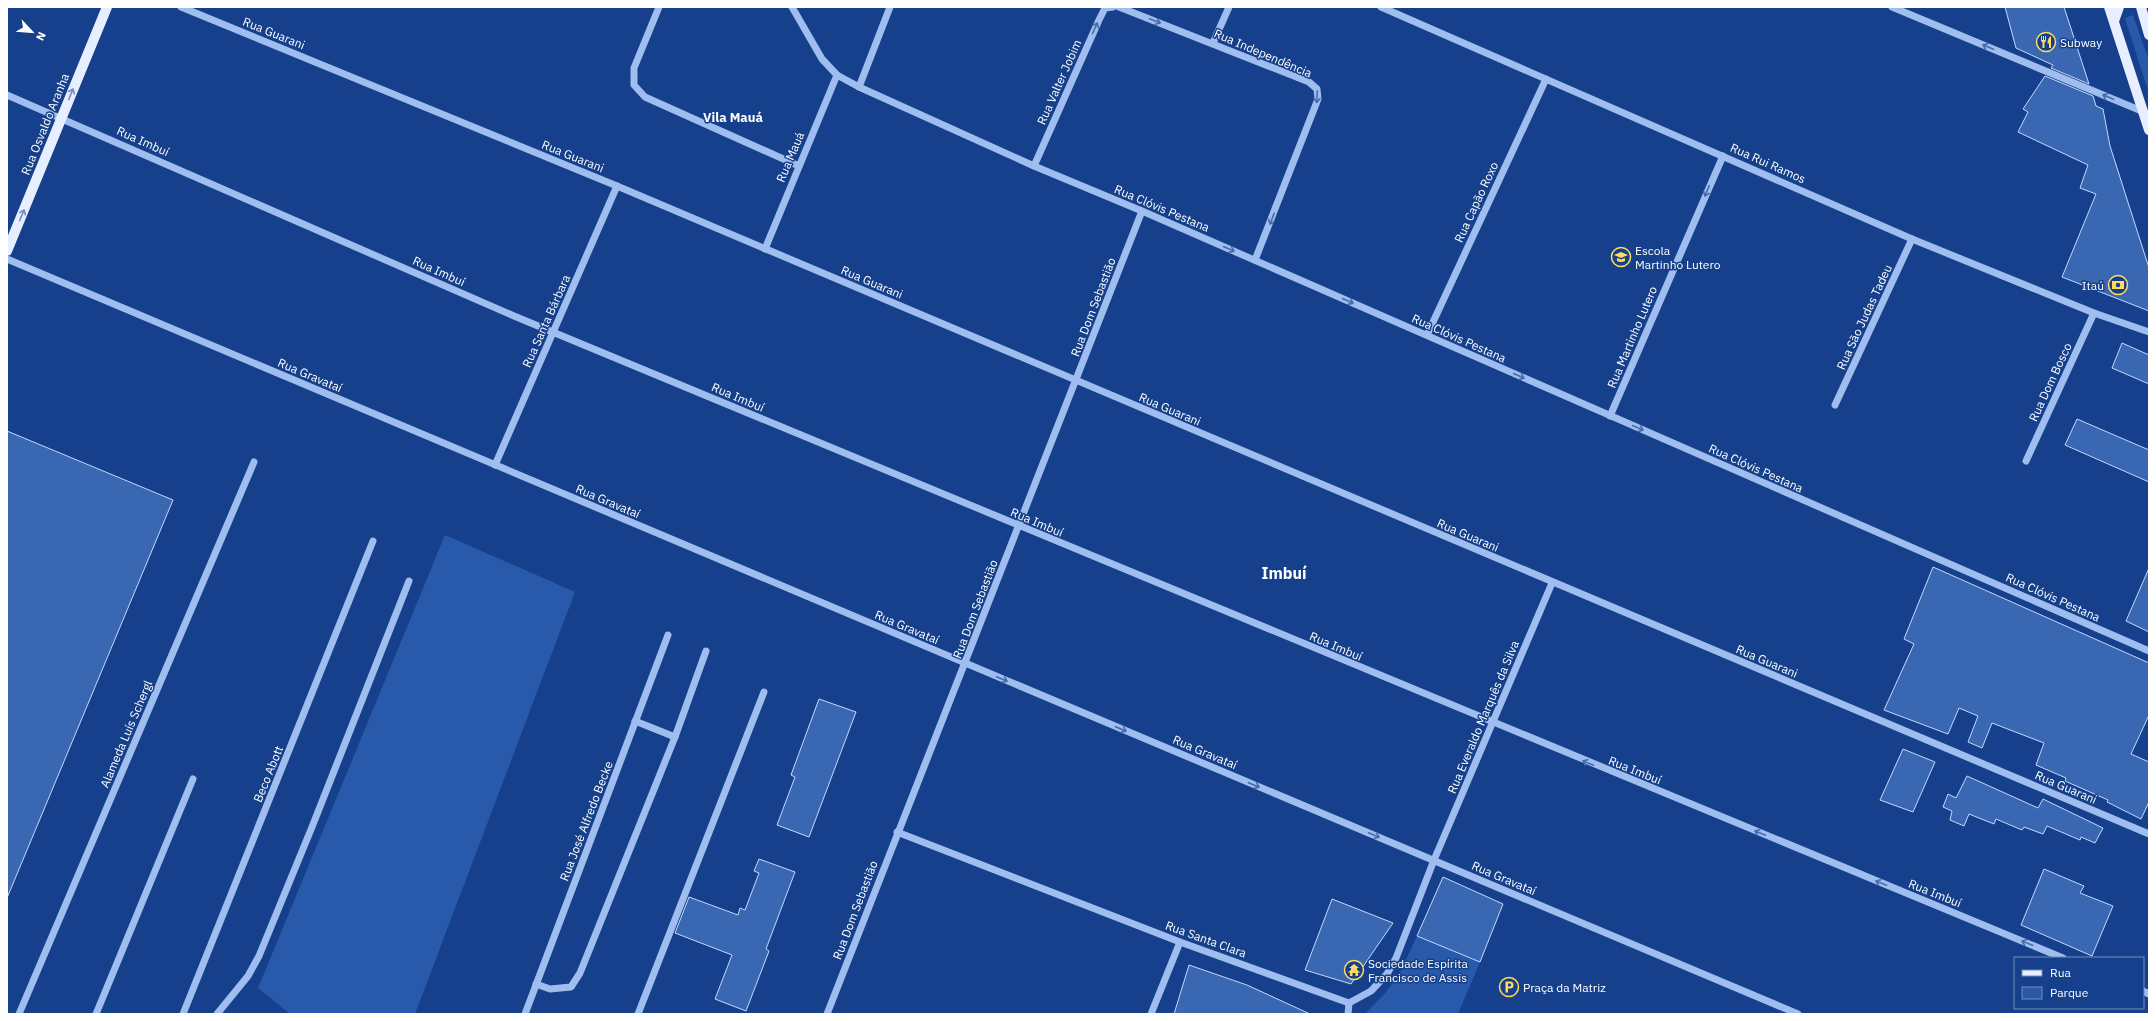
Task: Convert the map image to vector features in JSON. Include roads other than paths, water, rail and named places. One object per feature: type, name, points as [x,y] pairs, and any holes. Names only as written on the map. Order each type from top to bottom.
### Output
[{"type":"main road","name":"Rua Osvaldo Aranha","points":[[7,251],[107,7]]},
{"type":"main road","points":[[2110,7],[2149,130]]},
{"type":"main road","points":[[2114,21],[2119,7]]},
{"type":"main road","points":[[2141,7],[2149,35]]},
{"type":"street","name":"Rua Guarani","points":[[182,7],[617,186],[1552,583],[2149,834]]},
{"type":"street","points":[[658,7],[634,68],[634,85],[644,97],[799,166]]},
{"type":"street","name":"Rua Clóvis Pestana","points":[[792,7],[822,58],[837,75],[859,87],[1034,166],[1255,260],[2149,651]]},
{"type":"street","points":[[859,87],[890,7]]},
{"type":"street","name":"Rua Independência","points":[[1119,7],[1309,82],[1317,89],[1318,99],[1255,260]]},
{"type":"street","points":[[1213,43],[1229,7]]},
{"type":"street","name":"Rua Rui Ramos","points":[[1381,7],[1912,239],[2094,313],[2149,332]]},
{"type":"street","points":[[1892,7],[2144,112]]},
{"type":"street","name":"Rua Valter Jobim","points":[[1034,166],[1109,8]]},
{"type":"street","name":"Rua Mauá","points":[[765,249],[837,75]]},
{"type":"street","name":"Rua Capão Roxo","points":[[1427,335],[1546,79]]},
{"type":"street","name":"Rua Imbuí","points":[[7,95],[553,332],[1492,723],[2061,957]]},
{"type":"street","name":"Rua Martinho Lutero","points":[[1610,416],[1723,156]]},
{"type":"street","name":"Rua Santa Bárbara","points":[[495,465],[617,186]]},
{"type":"street","name":"Rua Dom Sebastião","points":[[827,1014],[897,832],[966,664],[1142,211]]},
{"type":"street","name":"Rua São Judas Tadeu","points":[[1835,405],[1912,239]]},
{"type":"street","name":"Rua Gravataí","points":[[7,259],[1798,1014]]},
{"type":"street","name":"Rua Dom Bosco","points":[[2026,460],[2094,313]]},
{"type":"street","name":"Alameda Luís Schergl","points":[[19,1014],[254,462]]},
{"type":"street","name":"Beco Abott","points":[[183,1014],[373,541]]},
{"type":"street","points":[[217,1014],[248,976],[258,956],[312,827],[409,581]]},
{"type":"street","name":"Rua Everaldo Marquês da Silva","points":[[1434,860],[1552,583]]},
{"type":"street","name":"Rua José Alfredo Becke","points":[[524,1014],[668,636]]},
{"type":"street","points":[[536,984],[550,989],[572,987],[580,973],[675,737],[706,651]]},
{"type":"street","points":[[638,1014],[764,692]]},
{"type":"street","points":[[635,721],[675,737]]},
{"type":"street","points":[[96,1014],[193,779]]},
{"type":"street","name":"Rua Santa Clara","points":[[897,832],[1180,942],[1349,1002]]},
{"type":"street","points":[[1348,1014],[1349,1002],[1370,991],[1387,974],[1396,958],[1434,860]]},
{"type":"street","points":[[1151,1014],[1180,942]]},
{"type":"place","name":"Subway","points":[[2046,42]]},
{"type":"place","name":"Escola Martinho Lutero","points":[[1621,257]]},
{"type":"place","name":"Itaú","points":[[2118,285]]},
{"type":"place","name":"Sociedade Espírita Francisco de Assis","points":[[1354,970]]},
{"type":"place","name":"Praça da Matriz","points":[[1509,987]]},
{"type":"district","name":"Vila Mauá","points":[[733,117]]},
{"type":"district","name":"Imbuí","points":[[1284,573]]}]
